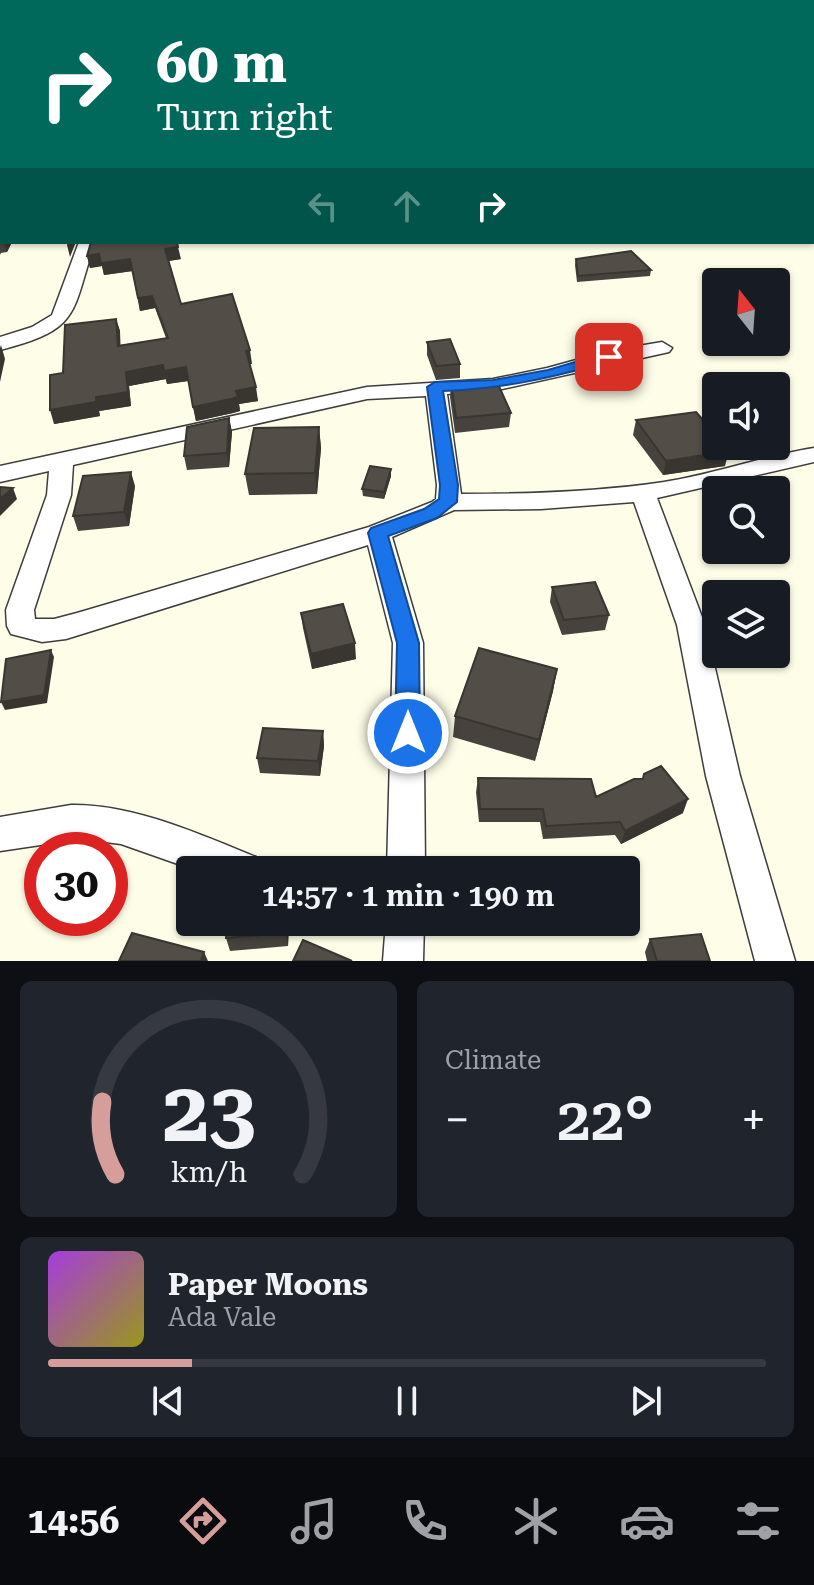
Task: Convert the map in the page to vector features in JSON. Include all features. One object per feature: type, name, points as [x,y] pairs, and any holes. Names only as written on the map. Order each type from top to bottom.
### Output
[{"type":"street","points":[[0,344],[44,328],[58,319],[68,307],[74,274],[86,244]]},
{"type":"street","points":[[0,474],[331,399],[435,387],[493,385],[550,374],[609,357],[662,348]]},
{"type":"street","points":[[435,387],[449,485],[448,502]]},
{"type":"street","points":[[62,458],[59,495],[20,610],[21,626],[33,631],[69,626],[378,533],[431,513],[448,502],[573,502],[643,494],[698,484],[792,458],[814,455]]},
{"type":"street","points":[[643,494],[691,625],[723,776],[775,961]]},
{"type":"street","points":[[378,533],[408,643],[406,856]]},
{"type":"street","points":[[0,834],[79,822],[102,824],[126,828],[204,856]]},
{"type":"street","points":[[403,961],[404,936]]},
{"type":"building","points":[[90,244],[177,244],[178,247],[165,249],[181,304],[232,294],[250,350],[246,351],[256,387],[236,391],[238,397],[193,407],[186,367],[164,371],[163,365],[126,372],[128,392],[96,397],[96,402],[50,410],[50,375],[63,373],[65,325],[116,319],[118,346],[168,338],[152,296],[138,298],[130,259],[101,263],[99,254],[87,256]]},
{"type":"building","points":[[631,251],[651,270],[578,276],[576,259]]},
{"type":"building","points":[[450,339],[460,364],[436,366],[427,342]]},
{"type":"building","points":[[468,382],[470,387],[498,384],[511,413],[456,418],[451,383]]},
{"type":"building","points":[[696,412],[702,419],[702,455],[666,461],[636,420]]},
{"type":"building","points":[[229,418],[227,453],[184,456],[187,427]]},
{"type":"building","points":[[319,427],[315,473],[245,474],[254,428]]},
{"type":"building","points":[[370,466],[391,469],[384,492],[362,489]]},
{"type":"building","points":[[131,472],[124,512],[73,516],[83,476]]},
{"type":"building","points":[[0,487],[13,488],[0,499]]},
{"type":"building","points":[[595,582],[609,615],[564,620],[552,587]]},
{"type":"building","points":[[343,604],[355,643],[311,654],[301,613]]},
{"type":"building","points":[[479,648],[557,669],[539,740],[455,716]]},
{"type":"building","points":[[51,650],[44,695],[1,702],[6,659]]},
{"type":"building","points":[[263,728],[323,731],[318,761],[257,758]]},
{"type":"building","points":[[661,766],[688,799],[625,831],[620,822],[546,826],[543,809],[480,809],[478,778],[591,779],[596,797],[634,779],[643,779],[644,774]]},
{"type":"building","points":[[132,933],[204,952],[201,961],[119,961]]},
{"type":"building","points":[[701,934],[710,961],[657,961],[650,939]]},
{"type":"building","points":[[303,940],[352,961],[293,961]]},
{"type":"route","points":[[408,733],[408,643],[378,533],[431,513],[448,502],[449,485],[435,387],[493,385],[550,374],[609,357]]}]
